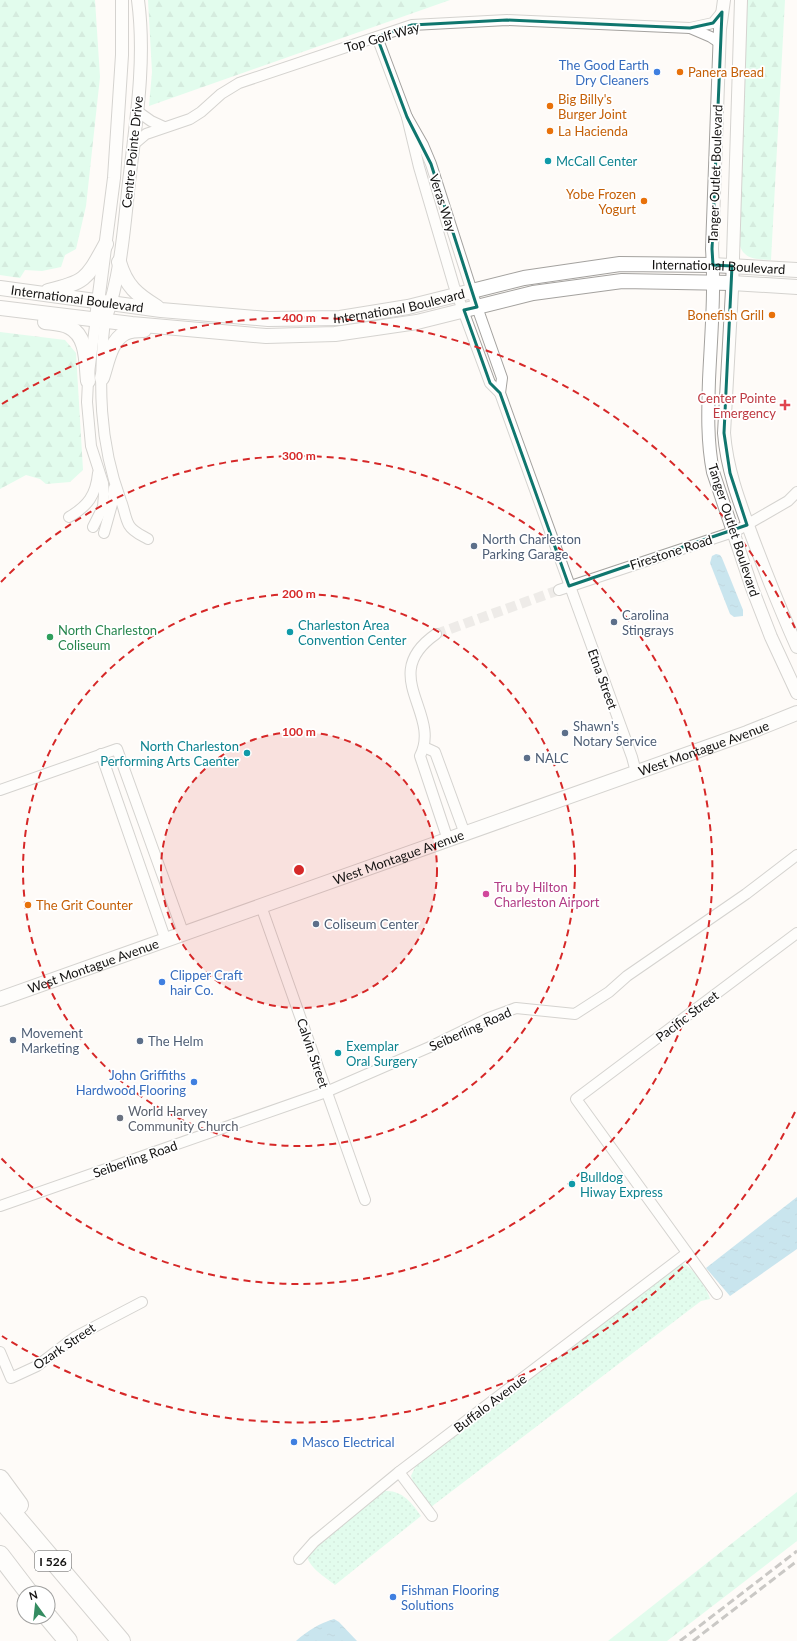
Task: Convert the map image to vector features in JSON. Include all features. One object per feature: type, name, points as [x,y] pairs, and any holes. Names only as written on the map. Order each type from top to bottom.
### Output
[{"type":"highway","points":[[0,1479],[106,1623]]},
{"type":"highway","name":"I 526","points":[[0,1498],[121,1641]]},
{"type":"highway","name":"I 526","points":[[0,1555],[22,1585]]},
{"type":"highway","points":[[0,1565],[20,1585]]},
{"type":"highway","points":[[55,1625],[68,1641]]},
{"type":"main road","points":[[40,293],[71,286],[81,281],[91,270],[106,244]]},
{"type":"main road","points":[[119,262],[125,280],[133,290],[161,310]]},
{"type":"main road","name":"International Boulevard","points":[[0,288],[161,310],[268,320],[340,318],[408,307],[524,278],[620,264],[713,265],[797,270]]},
{"type":"main road","name":"International Boulevard","points":[[0,308],[165,327],[266,336],[335,334],[417,322],[533,293],[622,280],[713,284],[732,283],[797,287]]},
{"type":"main road","points":[[0,313],[10,318],[62,324],[74,329],[85,347],[88,381]]},
{"type":"main road","points":[[102,378],[118,338],[125,333],[133,331],[165,327]]},
{"type":"main road","name":"West Montague Avenue","points":[[0,999],[184,935],[261,906],[747,733],[797,713]]},
{"type":"street","name":"Centre Pointe Drive","points":[[104,302],[106,244],[114,178],[121,84],[122,0]]},
{"type":"street","name":"Centre Pointe Drive","points":[[104,302],[119,262],[137,110],[140,54],[138,0]]},
{"type":"street","name":"Tanger Outlet Boulevard","points":[[741,0],[732,283],[724,433],[730,473],[747,525],[777,603],[797,647]]},
{"type":"street","name":"Tanger Outlet Boulevard","points":[[723,6],[720,43],[712,248],[713,284],[708,434],[714,472],[732,532],[771,637],[797,693]]},
{"type":"street","name":"Top Golf Way","points":[[133,145],[146,134],[190,119],[201,112],[221,94],[239,82],[412,25],[507,20],[690,28],[712,23],[723,6]]},
{"type":"street","name":"Top Golf Way","points":[[690,28],[711,37],[720,43]]},
{"type":"street","name":"Veras Way","points":[[377,37],[407,118],[419,167],[454,286],[458,294],[470,309]]},
{"type":"street","points":[[137,110],[151,121],[164,128]]},
{"type":"street","name":"Veras Way","points":[[407,118],[423,145],[472,291],[470,309]]},
{"type":"street","points":[[93,527],[103,507],[104,494],[102,483],[93,458],[88,424],[88,381],[104,302]]},
{"type":"street","name":"Etna Street","points":[[470,309],[502,378],[500,393],[564,588],[632,757],[636,772]]},
{"type":"street","points":[[100,319],[104,431],[107,455],[114,483],[128,524],[136,532],[148,539]]},
{"type":"street","points":[[69,517],[82,509],[92,496],[97,483],[98,471]]},
{"type":"street","points":[[104,533],[114,497],[114,483]]},
{"type":"street","name":"Firestone Road","points":[[564,588],[732,532],[788,501],[797,492]]},
{"type":"street","points":[[436,634],[427,640],[416,654],[410,668],[411,684],[424,722],[424,747],[420,756],[448,840]]},
{"type":"street","points":[[424,747],[435,752],[465,834]]},
{"type":"street","points":[[0,790],[117,749],[184,935]]},
{"type":"street","points":[[101,754],[166,941]]},
{"type":"street","name":"Seiberling Road","points":[[0,1206],[326,1092],[432,1046],[489,1018],[516,1008],[575,1014],[609,992],[627,976],[746,894],[797,855]]},
{"type":"street","name":"Calvin Street","points":[[261,906],[365,1200]]},
{"type":"street","name":"Pacific Street","points":[[687,1253],[576,1099],[797,933]]},
{"type":"street","points":[[687,1253],[717,1294]]},
{"type":"street","name":"Buffalo Avenue","points":[[300,1559],[314,1542],[399,1472],[687,1253]]},
{"type":"street","name":"Ozark Street","points":[[0,1352],[11,1378],[37,1366],[75,1337],[142,1302]]},
{"type":"street","points":[[399,1472],[432,1516]]},
{"type":"highlighted area","points":[[722,12],[712,249],[713,265],[732,266],[724,433],[730,473],[747,525],[569,586],[500,393],[490,383],[464,310],[477,307],[431,164],[407,117],[377,37],[412,25],[507,20],[690,28],[713,23]]},
{"type":"green space","points":[[0,0],[95,0],[100,77],[86,206],[76,249],[65,255],[61,267],[42,271],[25,270],[20,278],[0,275]]},
{"type":"green space","points":[[148,0],[450,0],[149,106],[152,72]]},
{"type":"green space","points":[[745,0],[785,0],[771,260],[752,258],[742,251],[740,246]]},
{"type":"green space","points":[[0,332],[65,340],[76,353],[83,470],[70,482],[46,484],[40,479],[26,475],[0,489]]},
{"type":"green space","points":[[682,1263],[690,1268],[699,1278],[710,1299],[701,1301],[431,1507],[414,1485],[411,1476],[417,1463]]},
{"type":"green space","points":[[385,1491],[397,1493],[406,1498],[421,1516],[335,1585],[314,1568],[306,1554]]},
{"type":"green space","points":[[797,1492],[797,1541],[667,1641],[608,1641]]},
{"type":"water","points":[[716,554],[720,555],[722,558],[743,610],[743,616],[734,617],[730,614],[710,563],[712,556]]},
{"type":"water","points":[[797,1197],[797,1249],[730,1296],[706,1268]]},
{"type":"water","points":[[334,1619],[339,1622],[357,1641],[296,1641],[314,1628]]},
{"type":"tunnel","points":[[436,634],[559,590]]},
{"type":"railway","points":[[680,1641],[797,1551]]},
{"type":"railway","points":[[693,1641],[797,1561]]},
{"type":"place","name":"The Good Earth Dry Cleaners","points":[[657,72]]},
{"type":"place","name":"Panera Bread","points":[[680,72]]},
{"type":"place","name":"Big Billy's Burger Joint","points":[[550,106]]},
{"type":"place","name":"La Hacienda","points":[[550,131]]},
{"type":"place","name":"McCall Center","points":[[548,161]]},
{"type":"place","name":"Yobe Frozen Yogurt","points":[[644,201]]},
{"type":"place","name":"Bonefish Grill","points":[[772,315]]},
{"type":"place","name":"Center Pointe Emergency","points":[[785,405]]},
{"type":"place","name":"North Charleston Parking Garage","points":[[474,546]]},
{"type":"place","name":"Carolina Stingrays","points":[[614,622]]},
{"type":"place","name":"Charleston Area Convention Center","points":[[290,632]]},
{"type":"place","name":"North Charleston Coliseum","points":[[50,637]]},
{"type":"place","name":"Shawn's Notary Service","points":[[565,733]]},
{"type":"place","name":"North Charleston Performing Arts Caenter","points":[[247,753]]},
{"type":"place","name":"NALC","points":[[527,758]]},
{"type":"place","name":"Tru by Hilton Charleston Airport","points":[[486,894]]},
{"type":"place","name":"The Grit Counter","points":[[28,905]]},
{"type":"place","name":"Coliseum Center","points":[[316,924]]},
{"type":"place","name":"Clipper Craft hair Co.","points":[[162,982]]},
{"type":"place","name":"Movement Marketing","points":[[13,1040]]},
{"type":"place","name":"The Helm","points":[[140,1041]]},
{"type":"place","name":"Exemplar Oral Surgery","points":[[338,1053]]},
{"type":"place","name":"John Griffiths Hardwood Flooring","points":[[194,1082]]},
{"type":"place","name":"World Harvey Community Church","points":[[120,1118]]},
{"type":"place","name":"Bulldog Hiway Express","points":[[572,1184]]},
{"type":"place","name":"Masco Electrical","points":[[294,1442]]},
{"type":"place","name":"Fishman Flooring Solutions","points":[[393,1597]]}]
